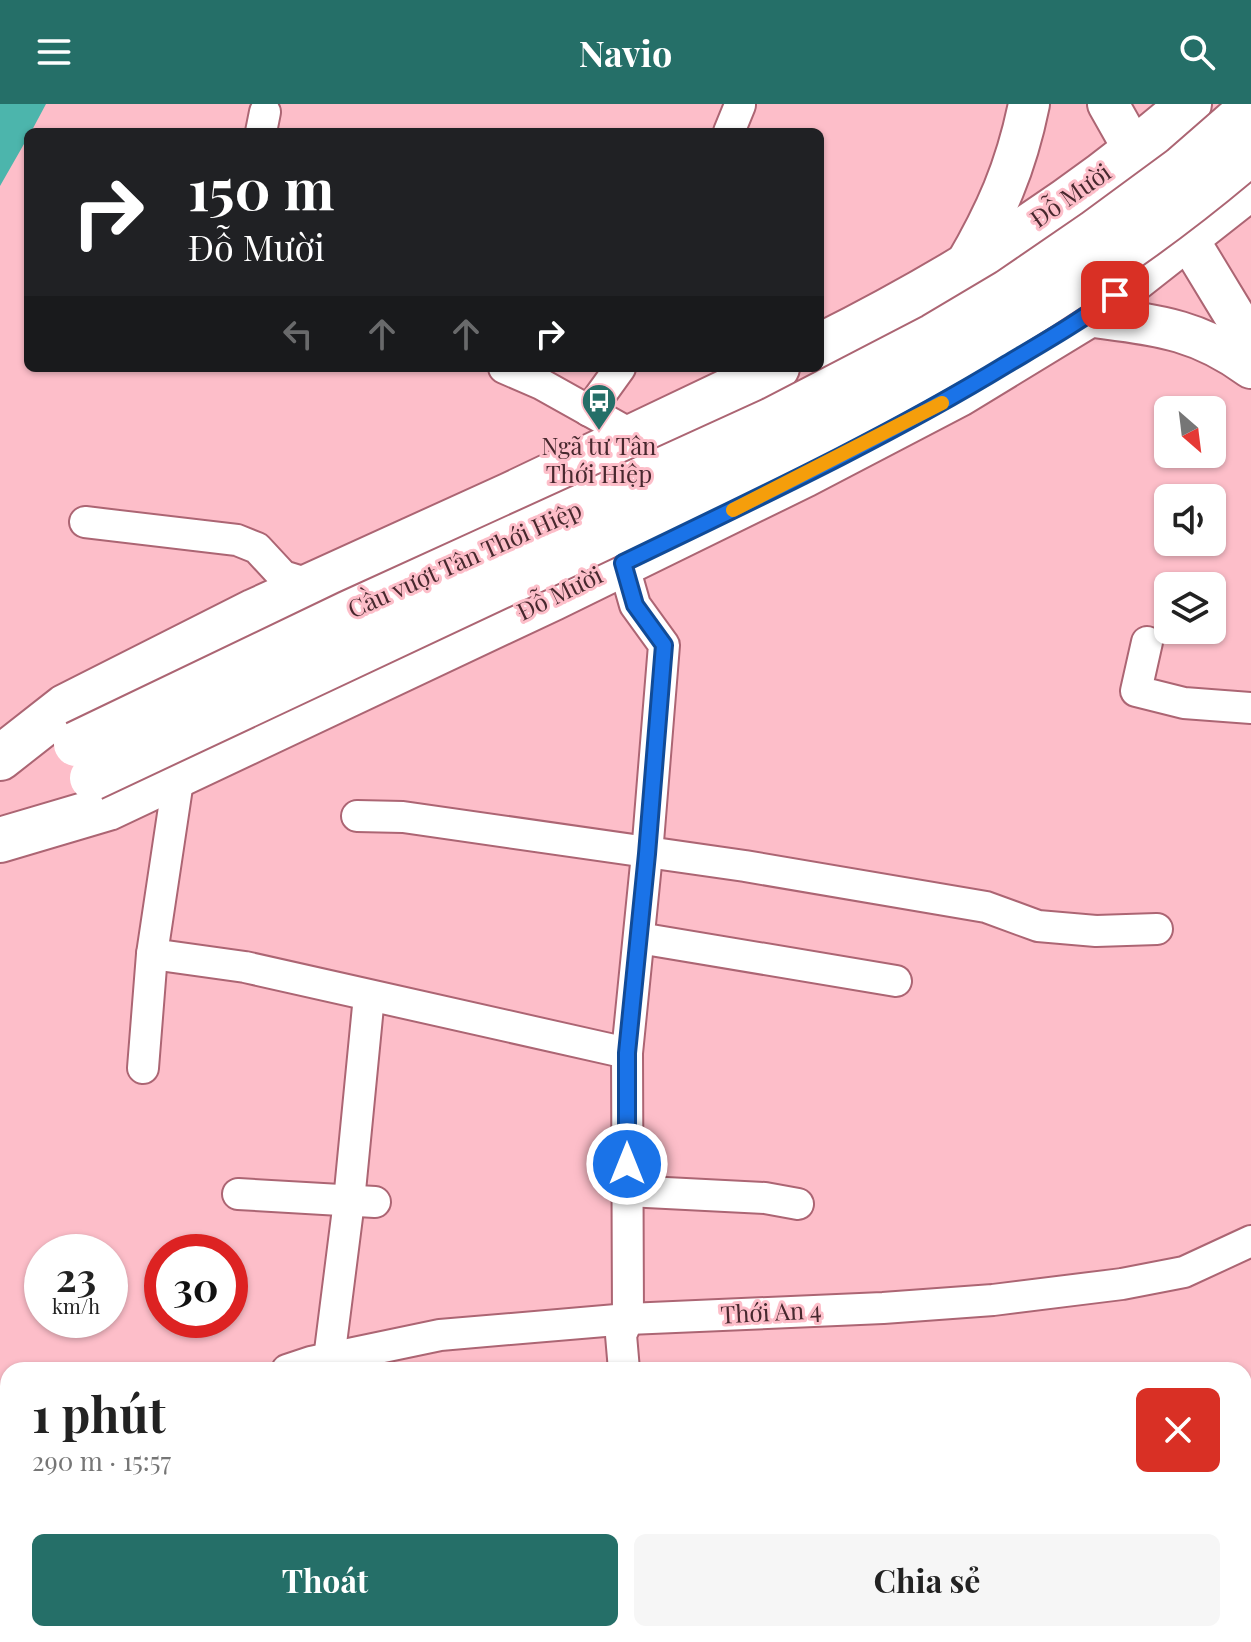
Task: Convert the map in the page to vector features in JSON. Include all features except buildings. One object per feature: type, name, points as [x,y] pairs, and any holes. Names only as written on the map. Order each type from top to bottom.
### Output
[{"type":"highway","name":"Đỗ Mười","points":[[824,344],[963,269],[1057,208],[1134,150],[1188,104]]},
{"type":"highway","name":"Cầu vượt Tân Thới Hiệp","points":[[84,761],[349,613],[772,420],[934,336],[1008,292],[1094,233],[1181,169],[1251,108]]},
{"type":"highway","name":"Cầu vượt Tân Thới Hiệp","points":[[84,761],[645,518],[863,410],[1001,333],[1112,260],[1195,200],[1251,152]]},
{"type":"highway","name":"Đỗ Mười","points":[[0,837],[108,808],[804,475],[959,394],[1101,306],[1187,240],[1248,200]]},
{"type":"highway","points":[[1057,208],[1101,306]]},
{"type":"highway","points":[[0,758],[65,707],[255,611],[769,372]]},
{"type":"highway","name":"Đỗ Mười","points":[[0,837],[84,761]]},
{"type":"highway","points":[[0,775],[84,761]]},
{"type":"main road","points":[[963,269],[990,223],[1020,149],[1029,104]]},
{"type":"main road","points":[[1108,104],[1251,343]]},
{"type":"main road","points":[[1188,104],[1248,200]]},
{"type":"main road","points":[[1101,306],[1173,328],[1225,349],[1251,368]]},
{"type":"street","points":[[731,128],[740,105]]},
{"type":"street","points":[[512,372],[634,436]]},
{"type":"street","points":[[589,411],[617,372]]},
{"type":"street","points":[[85,522],[237,540],[257,548],[283,576],[312,585]]},
{"type":"street","points":[[623,563],[635,605],[664,645],[627,1053],[628,1319],[621,1335],[623,1362]]},
{"type":"street","points":[[1147,642],[1136,691],[1184,703],[1251,708]]},
{"type":"street","points":[[143,1068],[152,954],[179,774]]},
{"type":"street","points":[[357,816],[403,817],[745,866],[986,907],[1038,926],[1096,931],[1157,929]]},
{"type":"street","points":[[639,938],[896,981]]},
{"type":"street","points":[[152,954],[245,967],[627,1053]]},
{"type":"street","points":[[329,1362],[362,1201],[369,996]]},
{"type":"street","points":[[627,1191],[739,1196],[798,1204]]},
{"type":"street","points":[[238,1194],[362,1201]]},
{"type":"street","name":"Thới An 4","points":[[337,1362],[440,1335],[628,1319],[899,1307],[993,1300],[1108,1286],[1184,1272],[1250,1244]]},
{"type":"water","points":[[0,104],[46,104],[33,128],[24,128],[24,144],[0,186]]},
{"type":"slow traffic","points":[[733,510],[942,403]]},
{"type":"place","name":"Ngã tư Tân Thới Hiệp","points":[[599,432]]},
{"type":"route","points":[[627,1164],[627,1053],[664,645],[635,605],[623,563],[804,475],[959,394],[1087,316],[1115,295]]}]
